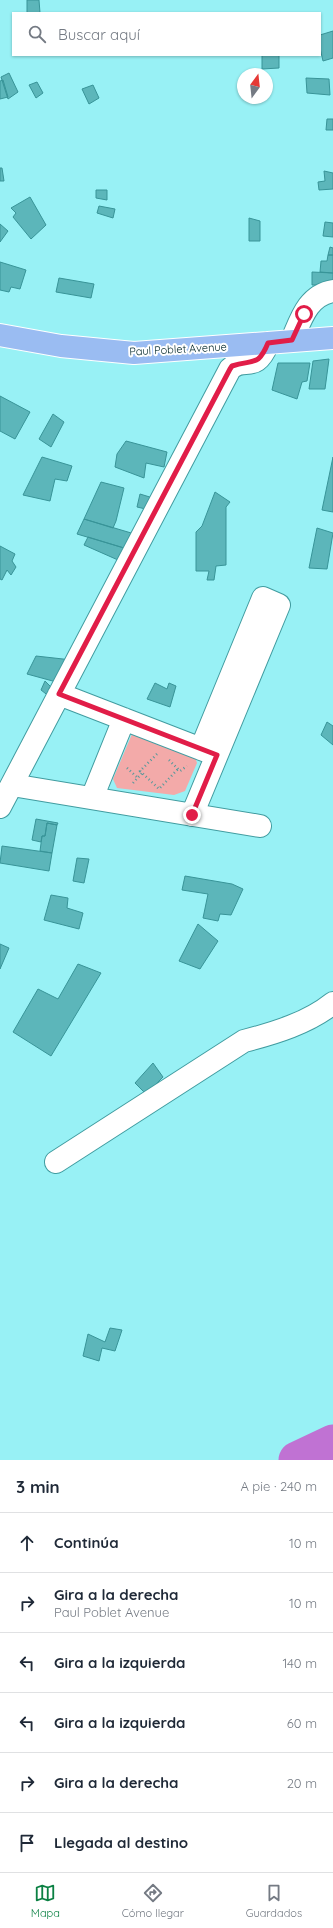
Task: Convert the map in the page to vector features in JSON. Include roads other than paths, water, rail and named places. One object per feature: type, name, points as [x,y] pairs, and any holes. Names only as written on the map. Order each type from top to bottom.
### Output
[{"type":"main road","name":"Paul Poblet Avenue","points":[[0,335],[61,346],[134,353],[333,338]]},
{"type":"street","points":[[292,340],[306,308],[314,299],[325,292],[333,291]]},
{"type":"street","points":[[0,807],[230,369],[232,366],[259,360],[264,355],[268,343]]},
{"type":"street","points":[[192,815],[209,752],[263,598],[279,605],[209,752]]},
{"type":"street","points":[[59,694],[209,752]]},
{"type":"street","points":[[92,798],[124,719]]},
{"type":"street","points":[[12,785],[260,826]]},
{"type":"street","points":[[56,1162],[244,1041],[269,1035],[320,1013],[333,1003]]},
{"type":"waterway","points":[[297,1460],[333,1443]]}]
